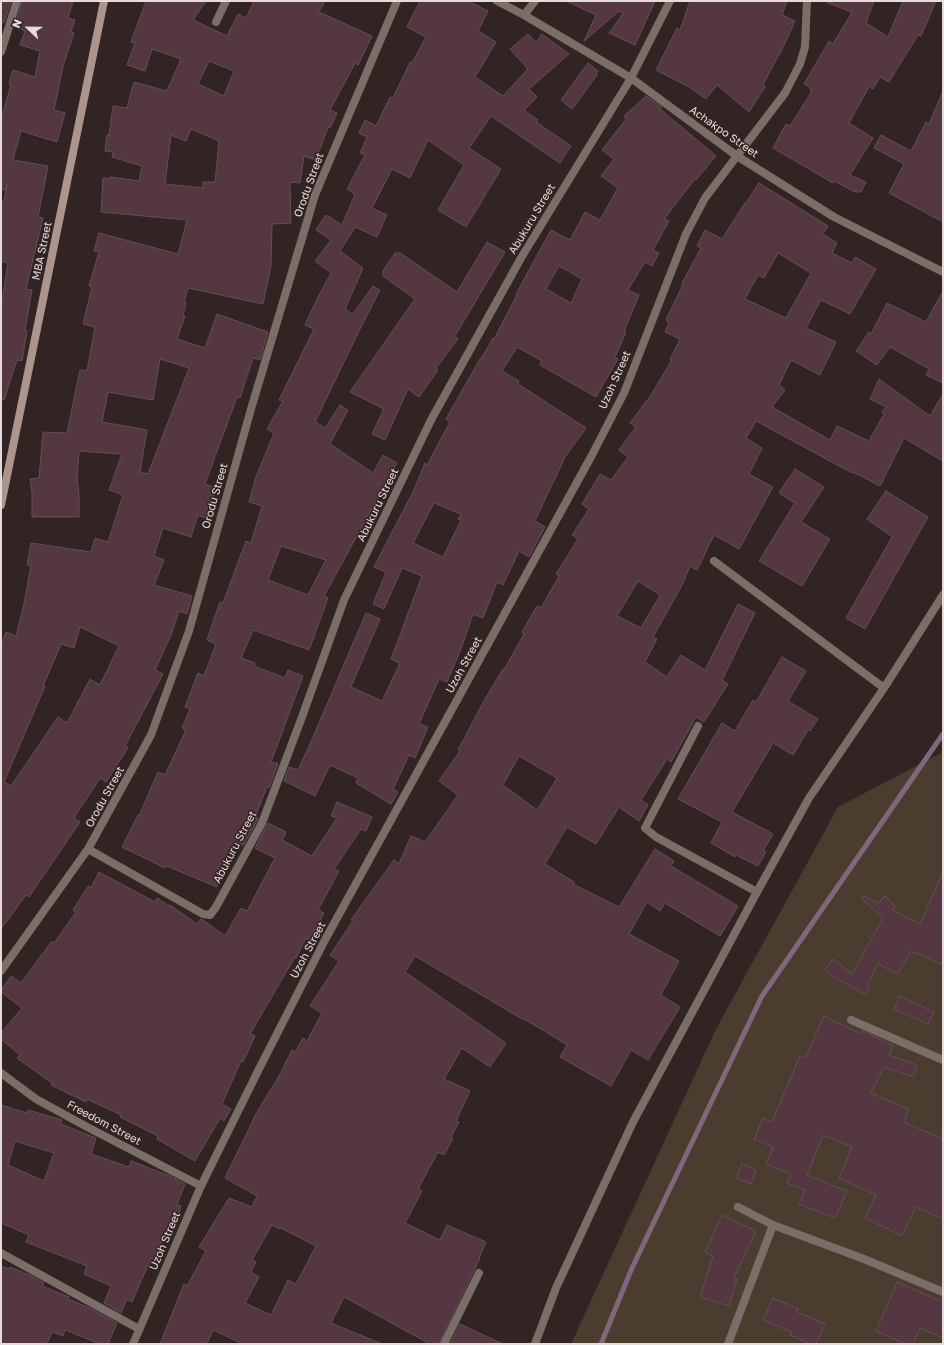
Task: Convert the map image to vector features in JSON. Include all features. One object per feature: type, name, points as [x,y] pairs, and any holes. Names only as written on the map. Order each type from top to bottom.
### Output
[{"type":"street","points":[[1,52],[17,1]]},
{"type":"street","name":"MBA Street","points":[[1,505],[3,481],[104,1]]},
{"type":"street","points":[[216,22],[226,1]]},
{"type":"street","name":"Orodu Street","points":[[1,971],[88,849],[151,735],[189,631],[251,409],[315,195],[397,1]]},
{"type":"street","name":"Achakpo Street","points":[[497,1],[524,15],[631,78],[737,156],[834,218],[943,272]]},
{"type":"street","points":[[524,15],[535,1]]},
{"type":"street","name":"Abukuru Street","points":[[88,849],[203,914],[210,915],[216,908],[262,823],[344,600],[431,420],[521,258],[631,78],[670,1]]},
{"type":"street","name":"Uzoh Street","points":[[133,1344],[201,1186],[326,938],[495,633],[617,407],[686,234],[705,198],[785,93],[800,64],[804,47],[807,1]]},
{"type":"street","points":[[714,561],[884,688]]},
{"type":"street","points":[[535,1344],[556,1288],[633,1122],[757,892],[809,798],[884,688],[943,595]]},
{"type":"street","points":[[698,726],[645,828],[656,837],[757,892]]},
{"type":"street","points":[[850,1020],[943,1060]]},
{"type":"street","name":"Freedom Street","points":[[1,1073],[36,1099],[201,1186]]},
{"type":"street","points":[[738,1207],[773,1225],[864,1259],[943,1292]]},
{"type":"street","points":[[728,1344],[773,1225]]},
{"type":"street","points":[[1,1254],[139,1329]]},
{"type":"street","points":[[444,1344],[478,1273]]},
{"type":"shaded area","points":[[943,752],[943,1344],[571,1344],[716,1029],[838,807]]},
{"type":"building","points":[[1,1],[11,1],[4,23],[1,21]]},
{"type":"building","points":[[22,1],[73,1],[68,18],[75,20],[71,32],[74,33],[63,66],[54,110],[65,113],[57,142],[21,131],[13,160],[48,166],[38,217],[43,218],[26,289],[32,290],[25,330],[27,331],[22,361],[17,360],[4,400],[1,399],[1,307],[8,263],[1,261],[1,200],[4,201],[6,190],[1,189],[1,119],[11,85],[9,84],[13,70],[35,77],[40,51],[20,45],[25,31],[15,27]]},
{"type":"building","points":[[146,1],[206,1],[193,20],[227,36],[238,14],[246,18],[254,1],[325,1],[319,12],[372,36],[358,65],[355,63],[330,110],[337,113],[330,128],[328,127],[316,160],[304,156],[300,183],[290,182],[291,223],[272,224],[271,266],[263,304],[188,288],[184,302],[186,303],[183,315],[185,316],[177,339],[205,348],[217,314],[268,332],[260,360],[253,358],[240,398],[237,397],[205,484],[216,488],[205,518],[198,515],[191,537],[163,528],[154,556],[164,560],[154,585],[192,596],[187,614],[179,611],[171,635],[155,670],[163,674],[125,746],[128,748],[106,782],[100,778],[74,818],[80,822],[29,897],[26,895],[1,929],[1,644],[6,632],[16,636],[24,604],[31,565],[27,565],[31,543],[91,552],[95,538],[108,542],[123,495],[109,490],[122,454],[79,451],[77,478],[79,493],[79,517],[32,517],[32,492],[30,479],[39,478],[43,432],[67,433],[80,370],[87,371],[95,327],[83,324],[92,287],[89,286],[99,252],[94,251],[99,233],[178,254],[187,220],[101,212],[103,178],[110,179],[110,177],[139,181],[142,166],[112,157],[113,152],[105,151],[113,106],[127,108],[134,82],[167,91],[181,59],[152,49],[145,71],[127,65],[135,43],[131,42]],"holes":[[[209,61],[234,71],[224,96],[198,84]],[[191,129],[219,141],[215,182],[203,182],[203,188],[165,184],[171,135],[186,141]],[[160,359],[189,368],[148,474],[140,472],[147,430],[102,422],[108,392],[153,400]],[[80,627],[119,646],[100,685],[90,679],[67,723],[58,717],[11,786],[4,782],[45,686],[43,686],[61,644],[74,648]]]},
{"type":"building","points":[[420,1],[468,1],[488,11],[478,31],[496,42],[475,77],[503,96],[528,69],[510,49],[528,34],[536,43],[542,34],[569,54],[529,89],[537,97],[524,110],[538,120],[536,122],[571,146],[560,163],[491,116],[469,148],[501,169],[466,227],[438,210],[464,165],[428,140],[410,178],[392,169],[372,208],[387,215],[377,237],[355,227],[340,251],[363,268],[345,309],[353,314],[373,286],[380,290],[315,422],[325,428],[340,405],[348,410],[330,444],[373,473],[383,455],[397,463],[324,596],[328,598],[309,650],[253,630],[241,658],[255,663],[254,666],[285,678],[288,670],[303,676],[271,762],[278,764],[269,788],[267,787],[255,817],[258,818],[257,821],[243,846],[236,843],[217,887],[167,866],[165,868],[122,847],[138,815],[139,816],[158,772],[165,775],[186,730],[182,728],[190,709],[185,707],[198,673],[204,676],[216,644],[207,640],[220,602],[223,603],[246,541],[251,543],[262,506],[249,502],[256,477],[274,433],[267,429],[283,401],[279,400],[314,329],[305,325],[331,273],[315,261],[331,240],[316,230],[326,215],[342,225],[355,194],[347,189],[365,155],[360,153],[367,137],[359,133],[365,120],[376,126],[390,97],[393,98],[410,62],[412,63],[426,37],[407,27]],"holes":[[[281,546],[326,560],[308,595],[268,580]]]},
{"type":"building","points":[[566,1],[655,1],[635,45],[609,33],[623,14],[619,11],[584,41],[596,15]]},
{"type":"building","points":[[690,1],[787,1],[782,15],[795,21],[780,54],[763,85],[765,87],[749,112],[717,85],[706,99],[689,87],[656,70],[677,28],[680,30]]},
{"type":"building","points":[[828,1],[874,1],[866,23],[888,37],[903,1],[936,1],[921,36],[918,35],[889,82],[880,77],[873,89],[869,87],[849,123],[873,138],[850,175],[866,182],[861,192],[855,192],[834,181],[833,183],[773,148],[786,124],[790,126],[812,91],[810,90],[811,88],[804,84],[829,41],[833,44],[852,12],[828,3]]},
{"type":"building","points":[[588,63],[598,71],[596,74],[597,75],[572,109],[561,100]]},
{"type":"building","points":[[943,91],[943,222],[889,193],[904,164],[874,148],[881,135],[911,151],[926,122],[929,124]]},
{"type":"building","points":[[646,96],[662,107],[660,109],[716,156],[696,180],[695,179],[664,219],[669,221],[653,250],[659,253],[652,266],[645,262],[628,290],[639,295],[624,331],[626,332],[615,357],[618,359],[596,397],[540,365],[542,361],[517,347],[502,371],[519,381],[518,384],[586,428],[565,457],[535,521],[545,527],[529,557],[519,551],[503,585],[497,582],[483,618],[473,614],[461,649],[447,682],[439,679],[419,724],[428,727],[415,758],[409,755],[393,789],[398,792],[391,804],[356,783],[358,778],[330,765],[315,796],[284,781],[289,767],[298,770],[366,613],[380,619],[351,687],[382,701],[400,663],[391,659],[422,576],[402,568],[384,609],[373,604],[386,572],[374,567],[414,490],[425,463],[427,465],[450,422],[446,419],[480,359],[493,338],[494,339],[517,295],[516,294],[551,230],[570,240],[585,212],[600,220],[618,188],[601,176],[614,159],[602,150],[626,119],[624,116]],"holes":[[[559,266],[582,279],[571,303],[546,289]],[[434,503],[461,514],[458,519],[461,520],[443,557],[413,543]]]},
{"type":"building","points":[[759,183],[828,226],[823,234],[837,243],[832,253],[852,263],[855,257],[876,269],[850,314],[821,300],[806,328],[836,342],[820,375],[791,360],[779,385],[785,390],[772,407],[830,440],[837,426],[869,441],[884,414],[882,412],[886,407],[870,399],[879,379],[930,416],[943,394],[943,461],[904,438],[880,486],[853,472],[852,473],[756,421],[746,438],[762,448],[749,474],[773,487],[739,549],[714,535],[697,570],[690,566],[681,587],[653,637],[657,639],[645,662],[667,677],[681,655],[705,670],[738,604],[755,613],[722,680],[728,684],[704,722],[696,717],[671,762],[667,759],[641,800],[648,805],[639,821],[619,807],[596,844],[567,827],[545,864],[574,882],[573,884],[619,907],[655,849],[674,861],[671,866],[738,906],[720,936],[665,903],[660,911],[647,902],[629,934],[679,961],[661,995],[680,1007],[648,1060],[631,1050],[611,1086],[560,1057],[567,1045],[415,956],[405,972],[506,1043],[490,1067],[462,1048],[444,1079],[470,1091],[456,1121],[459,1122],[451,1137],[453,1138],[444,1155],[438,1152],[418,1189],[422,1191],[405,1223],[440,1240],[447,1225],[486,1242],[480,1258],[439,1344],[430,1344],[344,1297],[331,1323],[382,1344],[243,1344],[213,1330],[207,1344],[160,1344],[184,1284],[187,1286],[206,1251],[199,1247],[229,1198],[252,1207],[257,1196],[225,1178],[257,1112],[279,1076],[292,1050],[295,1052],[303,1038],[307,1041],[322,1013],[310,1006],[339,961],[330,955],[353,921],[351,920],[394,860],[399,864],[411,836],[425,842],[458,795],[439,781],[460,751],[458,750],[485,699],[503,669],[504,670],[524,634],[522,632],[537,606],[541,608],[559,576],[556,574],[578,539],[572,535],[589,509],[582,504],[600,474],[611,480],[628,457],[619,450],[636,427],[630,423],[648,400],[672,360],[670,360],[680,339],[665,332],[669,322],[666,320],[683,284],[682,283],[701,248],[697,246],[705,230],[722,239]],"holes":[[[778,253],[811,273],[786,318],[745,299],[758,275],[764,278]],[[638,581],[660,595],[641,628],[617,616]],[[519,756],[557,778],[537,810],[503,785]],[[272,1225],[316,1246],[296,1284],[288,1280],[271,1315],[245,1303],[259,1277],[251,1272],[256,1262],[252,1260]]]},
{"type":"building","points":[[487,242],[505,252],[455,336],[458,339],[436,368],[438,370],[419,397],[408,389],[385,440],[372,434],[384,409],[350,392],[415,299],[383,276],[383,271],[395,253],[400,253],[457,292]]},
{"type":"building","points":[[943,291],[943,383],[926,375],[929,369],[890,347],[877,365],[856,351],[869,332],[871,334],[887,303],[926,322]]},
{"type":"building","points":[[795,469],[824,487],[801,522],[830,539],[802,586],[759,561],[795,503],[779,493]]},
{"type":"building","points":[[886,491],[928,517],[865,629],[846,618],[892,537],[867,519]]},
{"type":"building","points":[[782,657],[806,671],[788,701],[818,719],[810,731],[808,730],[793,755],[773,743],[732,812],[773,834],[763,851],[766,852],[758,866],[736,855],[735,857],[711,843],[722,822],[678,799],[722,723],[735,731],[753,700],[756,702]]},
{"type":"building","points":[[337,802],[372,817],[366,831],[361,829],[334,869],[339,871],[318,910],[324,913],[309,940],[306,938],[296,958],[295,957],[250,1034],[255,1036],[243,1062],[241,1061],[222,1104],[231,1109],[224,1121],[220,1118],[195,1161],[157,1139],[158,1136],[120,1117],[121,1115],[87,1099],[86,1102],[51,1085],[52,1083],[17,1058],[20,1055],[1,1039],[1,1033],[22,1008],[1,992],[1,990],[11,976],[21,983],[52,941],[54,943],[76,912],[73,910],[88,886],[91,888],[99,872],[155,902],[157,898],[169,906],[170,905],[197,924],[201,919],[203,920],[225,936],[241,908],[247,911],[275,858],[255,848],[268,823],[286,832],[282,840],[312,856],[337,818],[331,816]]},
{"type":"building","points":[[943,872],[943,965],[911,951],[898,974],[878,964],[867,985],[870,988],[866,995],[832,976],[825,970],[833,959],[852,974],[883,918],[862,899],[864,896],[879,903],[885,896],[895,906],[892,910],[920,924]]},
{"type":"building","points":[[900,996],[934,1012],[928,1024],[894,1009]]},
{"type":"building","points":[[824,1016],[861,1034],[863,1031],[894,1046],[889,1055],[917,1065],[913,1077],[884,1067],[871,1093],[909,1109],[904,1122],[943,1139],[943,1219],[916,1207],[902,1236],[865,1218],[876,1195],[839,1178],[852,1147],[823,1135],[807,1175],[847,1191],[835,1218],[799,1204],[805,1190],[787,1183],[791,1174],[766,1164],[773,1147],[754,1139],[763,1118],[772,1122],[800,1056],[805,1058]]},
{"type":"building","points":[[1,1105],[27,1113],[28,1110],[62,1120],[61,1124],[96,1138],[91,1154],[129,1167],[131,1161],[170,1176],[185,1184],[177,1205],[181,1206],[174,1230],[167,1228],[154,1259],[151,1258],[132,1302],[127,1299],[121,1313],[104,1303],[111,1286],[84,1274],[87,1266],[26,1242],[29,1235],[1,1223]],"holes":[[[15,1141],[54,1153],[44,1181],[8,1165]]]},
{"type":"building","points":[[742,1164],[756,1170],[751,1184],[736,1178]]},
{"type":"building","points":[[722,1215],[756,1231],[734,1278],[737,1279],[729,1306],[700,1297],[713,1256],[705,1252]]},
{"type":"building","points":[[1,1266],[9,1269],[10,1267],[32,1276],[44,1283],[42,1286],[69,1297],[68,1299],[90,1308],[117,1323],[108,1344],[100,1344],[65,1330],[63,1336],[52,1332],[47,1344],[1,1344]]},
{"type":"building","points":[[897,1282],[943,1302],[943,1338],[920,1328],[913,1344],[906,1344],[876,1331]]},
{"type":"building","points":[[773,1298],[798,1309],[797,1312],[825,1324],[816,1344],[811,1344],[790,1335],[792,1332],[763,1320]]},
{"type":"building","points":[[460,1324],[503,1344],[450,1344]]},
{"type":"waterway","points":[[601,1344],[632,1268],[762,996],[943,734]]}]
